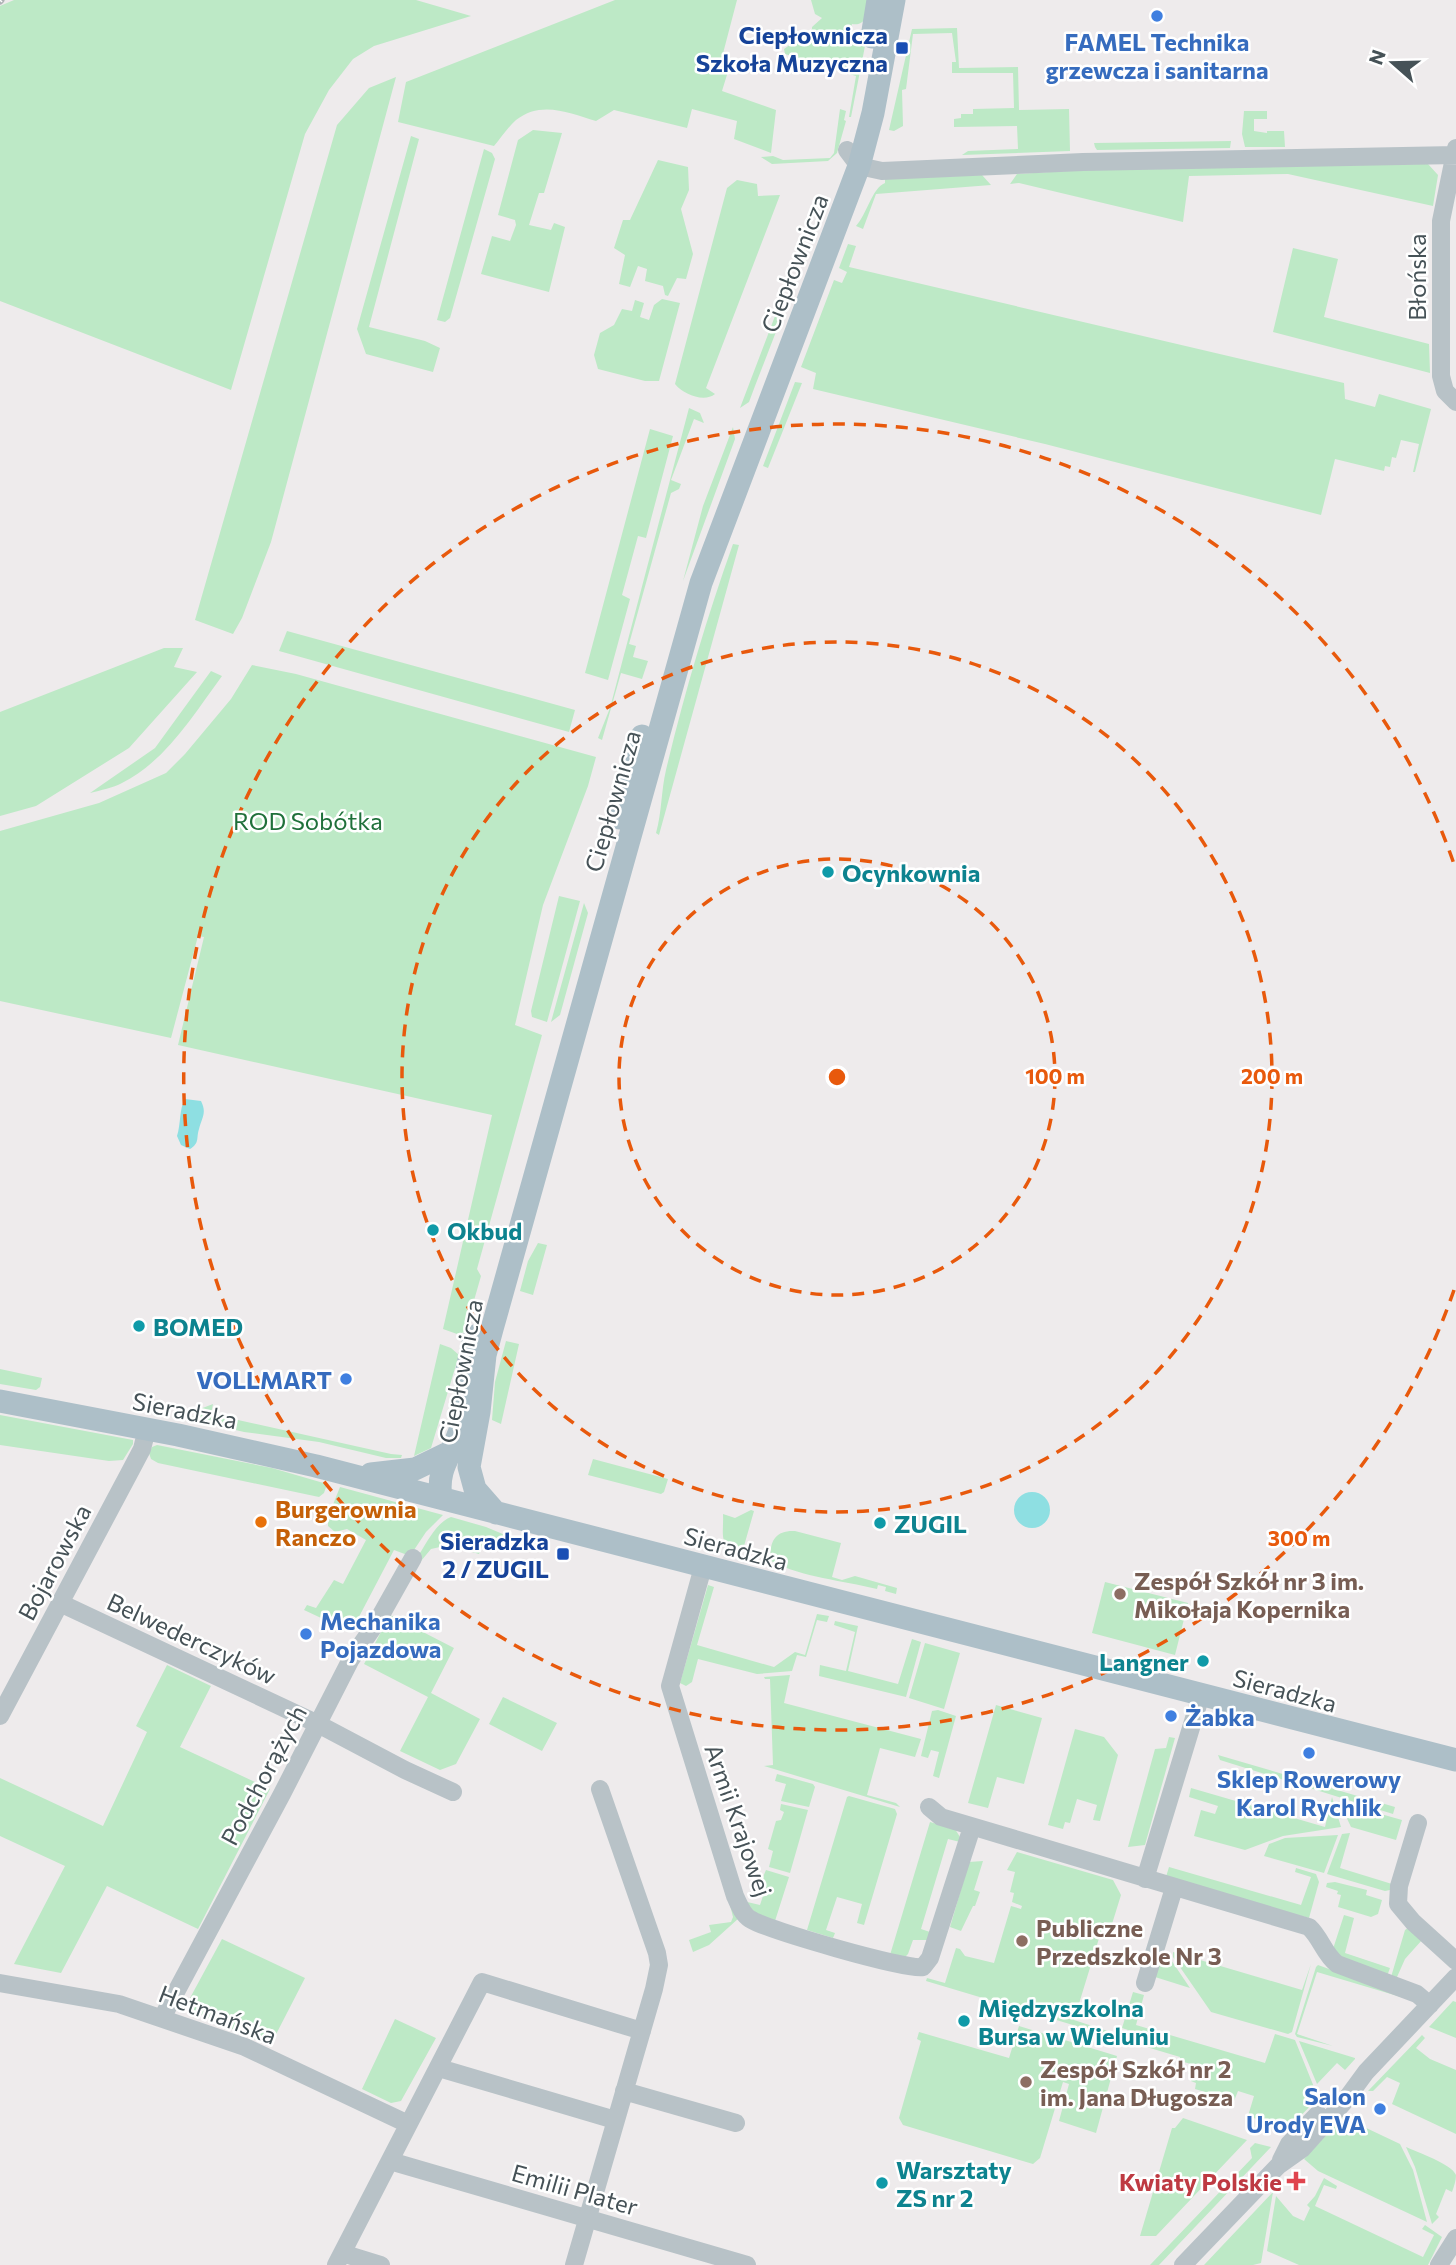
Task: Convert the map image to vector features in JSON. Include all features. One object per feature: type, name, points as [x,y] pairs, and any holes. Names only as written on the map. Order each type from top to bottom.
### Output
[{"type":"main road","name":"Ciepłownicza","points":[[441,1498],[440,1477],[464,1419],[467,1368],[472,1345],[681,600],[700,543],[838,181],[853,158],[878,0]]},
{"type":"main road","name":"Ciepłownicza","points":[[441,1498],[456,1485],[469,1467],[486,1349],[694,607],[853,158],[873,113],[894,0]]},
{"type":"main road","name":"Sieradzka","points":[[0,1401],[264,1453],[354,1475],[1456,1760]]},
{"type":"main road","name":"Ciepłownicza","points":[[354,1475],[415,1469],[448,1453]]},
{"type":"main road","name":"Ciepłownicza","points":[[469,1467],[475,1489],[496,1513]]},
{"type":"street","points":[[853,158],[882,171],[1083,162],[1456,153]]},
{"type":"street","name":"Błońska","points":[[1456,153],[1441,221],[1440,368],[1445,391],[1456,402]]},
{"type":"street","name":"Bojarowska","points":[[0,1716],[142,1449],[147,1429]]},
{"type":"street","name":"Podchorążych","points":[[162,2018],[351,1659],[377,1622],[413,1558]]},
{"type":"street","name":"Armii Krajowej","points":[[703,1567],[670,1686],[738,1903],[748,1918],[775,1929],[900,1965],[923,1967],[930,1958],[972,1827]]},
{"type":"street","name":"Belwederczyków","points":[[60,1602],[318,1724],[453,1792]]},
{"type":"street","points":[[1145,1879],[1201,1695]]},
{"type":"street","points":[[574,2265],[659,1965],[600,1789]]},
{"type":"street","points":[[929,1807],[941,1817],[972,1827],[1309,1927],[1316,1934],[1327,1955],[1337,1964],[1420,1996],[1430,2005]]},
{"type":"street","points":[[1418,1823],[1399,1886],[1398,1904],[1456,1961]]},
{"type":"street","points":[[1145,1983],[1174,1888]]},
{"type":"street","points":[[1183,2265],[1278,2166],[1303,2149],[1366,2073],[1456,1977]]},
{"type":"street","points":[[381,2265],[339,2259],[482,1982],[642,2031]]},
{"type":"street","name":"Hetmańska","points":[[0,1983],[103,2001],[162,2018],[245,2047],[408,2124]]},
{"type":"street","points":[[439,2068],[615,2120]]},
{"type":"street","points":[[624,2091],[736,2123]]},
{"type":"street","name":"Emilii Plater","points":[[390,2161],[747,2265]]},
{"type":"street","points":[[1439,2265],[1456,2238]]},
{"type":"green space","points":[[14,0],[416,0],[471,16],[374,46],[353,59],[329,90],[305,134],[231,390],[0,301],[0,6]]},
{"type":"green space","points":[[615,0],[737,0],[721,61],[730,65],[722,91],[776,110],[771,153],[734,139],[737,121],[692,109],[687,128],[614,110],[596,121],[545,109],[516,120],[494,146],[398,122],[406,82]]},
{"type":"green space","points":[[811,0],[874,0],[864,21],[852,24],[848,36],[865,46],[851,117],[856,76],[785,54],[784,49],[812,29],[822,18],[815,14]]},
{"type":"green space","points":[[957,28],[959,68],[1018,67],[1019,110],[1069,109],[1070,151],[962,155],[968,151],[1018,149],[1017,126],[954,127],[954,119],[961,118],[961,114],[973,114],[973,109],[1014,108],[1013,73],[952,73],[952,62],[956,62],[952,33],[913,34],[906,89],[902,90],[903,126],[894,131],[889,130],[912,29]]},
{"type":"green space","points":[[396,77],[271,542],[242,618],[233,634],[195,620],[337,125],[369,88]]},
{"type":"green space","points":[[840,109],[846,111],[846,121],[837,153],[828,161],[772,164],[761,157],[773,156],[783,160],[830,158],[834,153]]},
{"type":"green space","points":[[1244,111],[1267,111],[1267,119],[1254,119],[1254,131],[1284,131],[1285,147],[1245,147],[1242,134]]},
{"type":"green space","points":[[533,130],[562,133],[544,193],[539,193],[529,225],[551,230],[554,223],[565,227],[549,292],[481,274],[492,236],[510,241],[516,225],[515,220],[498,215],[518,140]]},
{"type":"green space","points":[[411,136],[419,139],[369,327],[425,341],[440,348],[433,372],[366,354],[357,329]]},
{"type":"green space","points":[[1231,141],[1230,148],[1097,150],[1094,143]]},
{"type":"green space","points":[[484,149],[492,153],[495,159],[450,318],[445,322],[437,320]]},
{"type":"green space","points":[[658,160],[688,167],[689,190],[681,209],[693,254],[686,279],[677,278],[668,296],[665,295],[663,286],[645,281],[647,269],[638,266],[630,287],[619,284],[625,255],[614,248],[623,220],[630,220]]},
{"type":"green space","points":[[1428,164],[1438,175],[1433,206],[1288,174],[1189,176],[1183,222],[1019,183],[1010,184],[1017,174],[1100,169]]},
{"type":"green space","points":[[982,175],[991,185],[876,194],[863,229],[856,226],[877,190],[885,183],[885,179]]},
{"type":"green space","points":[[737,180],[757,184],[758,196],[780,195],[706,388],[715,394],[705,398],[688,394],[675,384],[727,188]]},
{"type":"green space","points":[[848,244],[856,246],[849,267],[1344,383],[1345,399],[1375,407],[1379,394],[1431,409],[1415,472],[1419,444],[1401,440],[1396,458],[1392,457],[1390,467],[1385,466],[1384,471],[1335,459],[1321,515],[1045,444],[813,389],[816,373],[801,367],[834,280],[842,283],[847,272],[839,268]]},
{"type":"green space","points":[[1293,248],[1338,259],[1324,317],[1429,344],[1430,373],[1273,332]]},
{"type":"green space","points":[[783,295],[779,324],[749,402],[740,408]]},
{"type":"green space","points":[[662,299],[680,303],[659,381],[645,381],[598,369],[594,355],[600,333],[614,325],[622,309],[632,311],[635,300],[644,303],[640,317],[649,320],[654,305]]},
{"type":"green space","points":[[795,382],[802,383],[768,468],[763,466]]},
{"type":"green space","points":[[689,408],[700,413],[704,423],[694,419],[671,480],[681,484],[679,489],[671,493],[629,644],[636,646],[633,657],[648,661],[642,679],[621,673],[602,740],[598,738],[610,708]]},
{"type":"green space","points":[[733,427],[735,439],[683,581],[703,506]]},
{"type":"green space","points":[[650,429],[673,436],[646,538],[638,536],[622,595],[630,599],[608,680],[585,673]]},
{"type":"green space","points":[[733,544],[739,545],[659,835],[656,833],[664,778],[673,741],[696,656]]},
{"type":"green space","points":[[287,631],[575,710],[569,732],[279,651]]},
{"type":"green space","points":[[164,648],[183,648],[174,667],[197,672],[129,748],[36,806],[0,816],[0,712]]},
{"type":"green space","name":"ROD Sobótka","points":[[252,665],[296,674],[596,757],[588,786],[543,905],[515,1025],[542,1035],[477,1269],[481,1276],[465,1332],[457,1334],[443,1329],[492,1115],[178,1045],[204,937],[198,936],[171,1038],[0,1001],[0,831],[99,803],[166,773],[231,699]]},
{"type":"green space","points":[[211,671],[222,676],[166,749],[138,774],[111,788],[90,793],[155,748]]},
{"type":"green space","points":[[559,896],[580,901],[547,1022],[532,1017],[531,1011]]},
{"type":"green space","points":[[584,903],[588,913],[560,1015],[551,1022]]},
{"type":"green space","points":[[538,1243],[547,1245],[533,1295],[520,1291],[528,1261]]},
{"type":"green space","points":[[506,1341],[519,1344],[501,1424],[492,1420],[495,1382]]},
{"type":"green space","points":[[440,1344],[459,1355],[431,1448],[414,1456]]},
{"type":"green space","points":[[0,1369],[42,1378],[40,1387],[36,1390],[0,1384]]},
{"type":"green space","points":[[213,1404],[211,1414],[402,1455],[401,1458],[386,1458],[319,1442],[244,1432],[191,1419],[200,1409]]},
{"type":"green space","points":[[0,1415],[133,1440],[133,1444],[123,1460],[109,1461],[0,1445]]},
{"type":"green space","points":[[157,1445],[272,1468],[327,1484],[324,1493],[319,1497],[158,1463],[151,1459],[149,1453],[152,1447]]},
{"type":"green space","points":[[593,1459],[668,1479],[664,1492],[661,1494],[588,1475]]},
{"type":"green space","points":[[340,1487],[443,1515],[426,1532],[410,1556],[394,1550],[351,1632],[304,1610],[307,1605],[316,1608],[334,1580],[343,1584],[366,1540],[347,1529],[335,1532],[328,1526],[328,1517]]},
{"type":"green space","points":[[754,1511],[742,1553],[725,1543],[723,1514],[735,1518]]},
{"type":"green space","points":[[451,1517],[517,1540],[517,1546],[485,1537],[479,1554],[449,1545],[431,1549],[421,1561],[416,1559],[436,1529]]},
{"type":"green space","points":[[795,1531],[841,1543],[832,1577],[842,1580],[855,1576],[897,1588],[896,1594],[885,1591],[886,1587],[878,1585],[877,1589],[823,1578],[771,1561],[774,1539],[782,1533]]},
{"type":"green space","points":[[1105,1582],[1188,1603],[1175,1655],[1092,1633]]},
{"type":"green space","points":[[708,1585],[714,1587],[697,1645],[774,1667],[795,1652],[805,1655],[817,1614],[829,1616],[827,1622],[817,1620],[806,1657],[797,1655],[792,1671],[757,1674],[698,1659],[692,1682],[686,1686],[680,1683]]},
{"type":"green space","points":[[390,1615],[454,1648],[431,1693],[480,1719],[456,1764],[440,1770],[400,1751],[428,1697],[364,1664]]},
{"type":"green space","points":[[835,1621],[858,1626],[848,1671],[898,1684],[912,1639],[921,1642],[906,1697],[819,1676],[820,1665],[846,1671],[855,1632],[834,1625]]},
{"type":"green space","points":[[925,1643],[960,1653],[944,1709],[909,1698]]},
{"type":"green space","points":[[167,1665],[211,1686],[180,1747],[270,1789],[198,1929],[107,1886],[61,1973],[14,1964],[65,1866],[0,1836],[0,1778],[103,1826],[147,1732],[136,1726]]},
{"type":"green space","points":[[790,1675],[784,1703],[921,1739],[915,1757],[880,1748],[867,1795],[896,1803],[900,1807],[764,1766],[773,1765],[770,1679],[764,1677]]},
{"type":"green space","points":[[503,1697],[557,1723],[542,1751],[489,1724]]},
{"type":"green space","points":[[996,1705],[1042,1718],[1024,1784],[997,1777],[988,1808],[968,1803]]},
{"type":"green space","points":[[938,1710],[956,1716],[939,1778],[933,1776],[939,1752],[931,1750],[928,1758],[921,1756],[932,1711]]},
{"type":"green space","points":[[1075,1729],[1104,1737],[1118,1755],[1100,1821],[1093,1820],[1097,1805],[1077,1799],[1070,1823],[1065,1822],[1063,1829],[1048,1825]]},
{"type":"green space","points":[[1169,1737],[1175,1738],[1145,1845],[1128,1847],[1155,1749],[1166,1748]]},
{"type":"green space","points":[[1218,1755],[1395,1807],[1393,1814],[1220,1760]]},
{"type":"green space","points":[[777,1774],[813,1784],[815,1787],[809,1807],[781,1801],[786,1784],[775,1781]]},
{"type":"green space","points":[[1191,1788],[1325,1827],[1332,1797],[1341,1827],[1283,1836],[1245,1850],[1194,1836],[1201,1810],[1215,1814],[1218,1806],[1189,1797]]},
{"type":"green space","points":[[849,1796],[895,1809],[897,1814],[864,1925],[857,1923],[862,1904],[837,1897],[826,1930],[835,1933],[833,1938],[807,1930]]},
{"type":"green space","points":[[1342,1803],[1402,1820],[1396,1840],[1351,1827]]},
{"type":"green space","points":[[781,1804],[808,1810],[790,1873],[769,1867],[773,1851],[768,1849],[776,1821],[781,1820],[784,1812],[780,1810]]},
{"type":"green space","points":[[930,1822],[955,1829],[960,1842],[948,1839],[921,1929],[933,1933],[928,1940],[913,1940],[903,1959],[890,1955]]},
{"type":"green space","points":[[1350,1833],[1340,1868],[1392,1884],[1390,1890],[1385,1891],[1327,1874],[1342,1834]]},
{"type":"green space","points":[[1338,1835],[1324,1873],[1264,1856],[1269,1844],[1285,1838]]},
{"type":"green space","name":"Publiczne Przedszkole Nr 3","points":[[1017,1852],[1113,1880],[1121,1895],[1112,1924],[1104,1922],[1074,2020],[1129,2038],[1131,2031],[1122,2028],[1133,1992],[1144,1995],[1136,2025],[1265,2063],[1275,2034],[1295,2040],[1317,2099],[1287,2130],[1248,2116],[1254,2096],[1238,2091],[1234,2101],[1195,2089],[1196,2083],[1191,2081],[1193,2076],[1188,2074],[1191,2064],[1180,2061],[1180,2057],[926,1981],[927,1978],[945,1983],[956,1948],[965,1956],[994,1963],[1011,1906],[1021,1909],[1022,1906],[1012,1902],[1014,1893],[1010,1892],[1015,1872],[1007,1870]]},
{"type":"green space","points":[[983,1861],[974,1890],[980,1892],[975,1906],[961,1931],[950,1927],[969,1862]]},
{"type":"green space","points":[[1169,1867],[1301,1905],[1311,1877],[1295,1872],[1296,1868],[1316,1874],[1319,1882],[1309,1918],[1165,1880]]},
{"type":"green space","points":[[766,1870],[789,1877],[775,1921],[759,1916],[743,1901],[760,1905],[763,1896],[767,1896],[769,1890],[765,1888],[763,1877]]},
{"type":"green space","points":[[1335,1882],[1367,1890],[1366,1895],[1382,1900],[1378,1914],[1371,1917],[1338,1907],[1341,1895],[1337,1894],[1338,1891],[1326,1887],[1327,1883]]},
{"type":"green space","points":[[727,1893],[739,1918],[709,1945],[693,1952],[689,1940],[711,1932],[709,1925],[731,1922],[733,1917]]},
{"type":"green space","points":[[1344,1915],[1354,1918],[1345,1953],[1390,1968],[1386,1979],[1332,1952]]},
{"type":"green space","points":[[1412,1925],[1422,1940],[1405,1959],[1397,1977],[1391,1977],[1405,1930]]},
{"type":"green space","points":[[222,1939],[305,1978],[270,2046],[195,2012],[190,1998]]},
{"type":"green space","points":[[1165,1951],[1190,1988],[1155,1977],[1162,1952]]},
{"type":"green space","points":[[1173,1952],[1302,1990],[1311,1964],[1292,2032],[1288,2034],[1211,2012],[1173,1957]]},
{"type":"green space","points":[[1318,1965],[1411,2000],[1317,1972],[1297,2034],[1333,2046],[1297,2037],[1295,2034]]},
{"type":"green space","points":[[1453,2001],[1456,2002],[1456,2038],[1429,2027]]},
{"type":"green space","points":[[395,2019],[436,2038],[401,2101],[391,2103],[362,2089]]},
{"type":"green space","points":[[1019,2026],[1117,2056],[1096,2133],[1059,2121],[1069,2084],[1063,2082],[1040,2158],[1033,2164],[903,2125],[899,2118],[921,2041],[917,2039],[919,2032],[1009,2058]]},
{"type":"green space","points":[[1422,2035],[1425,2038],[1416,2048],[1430,2059],[1456,2070],[1456,2134],[1392,2104],[1400,2083],[1387,2077],[1373,2091],[1368,2091]]},
{"type":"green space","points":[[1299,2041],[1355,2059],[1345,2070],[1337,2063],[1317,2084]]},
{"type":"green space","points":[[1343,2117],[1400,2144],[1413,2170],[1427,2222],[1318,2171],[1304,2159]]},
{"type":"green space","points":[[1183,2118],[1247,2140],[1156,2236],[1140,2236],[1172,2128]]},
{"type":"green space","points":[[1255,2143],[1271,2147],[1159,2265],[1150,2265],[1252,2158],[1250,2148]]},
{"type":"green space","points":[[1406,2147],[1441,2163],[1456,2175],[1452,2192],[1446,2189],[1436,2214],[1439,2217],[1432,2224],[1415,2167]]},
{"type":"green space","points":[[1324,2178],[1337,2186],[1336,2189],[1324,2185],[1315,2206],[1423,2257],[1434,2235],[1422,2229],[1425,2225],[1442,2237],[1428,2265],[1299,2265],[1267,2251],[1276,2196],[1293,2216],[1304,2221],[1310,2208],[1307,2205]]},
{"type":"green space","points":[[1273,2192],[1261,2263],[1204,2265]]},
{"type":"water","points":[[185,1099],[201,1101],[204,1109],[196,1142],[190,1149],[181,1145],[177,1136]]},
{"type":"water","points":[[1032,1492],[1045,1497],[1050,1510],[1045,1523],[1032,1528],[1019,1523],[1014,1510],[1019,1497]]},
{"type":"place","name":"FAMEL Technika grzewcza i sanitarna","points":[[1157,16]]},
{"type":"place","name":"Ciepłownicza Szkoła Muzyczna","points":[[902,48]]},
{"type":"place","name":"Ocynkownia","points":[[828,872]]},
{"type":"place","name":"Okbud","points":[[433,1230]]},
{"type":"place","name":"BOMED","points":[[139,1326]]},
{"type":"place","name":"VOLLMART","points":[[346,1379]]},
{"type":"place","name":"Burgerownia Ranczo","points":[[261,1522]]},
{"type":"place","name":"ZUGIL","points":[[880,1523]]},
{"type":"place","name":"Sieradzka 2 / ZUGIL","points":[[563,1554]]},
{"type":"place","name":"Zespół Szkół nr 3 im. Mikołaja Kopernika","points":[[1120,1594]]},
{"type":"place","name":"Mechanika Pojazdowa","points":[[306,1634]]},
{"type":"place","name":"Langner","points":[[1203,1661]]},
{"type":"place","name":"Żabka","points":[[1171,1716]]},
{"type":"place","name":"Sklep Rowerowy Karol Rychlik","points":[[1309,1753]]},
{"type":"place","name":"Publiczne Przedszkole Nr 3","points":[[1022,1941]]},
{"type":"place","name":"Międzyszkolna Bursa w Wieluniu","points":[[964,2021]]},
{"type":"place","name":"Zespół Szkół nr 2 im. Jana Długosza","points":[[1026,2082]]},
{"type":"place","name":"Salon Urody EVA","points":[[1380,2109]]},
{"type":"place","name":"Kwiaty Polskie","points":[[1296,2181]]},
{"type":"place","name":"Warsztaty ZS nr 2","points":[[882,2183]]}]
